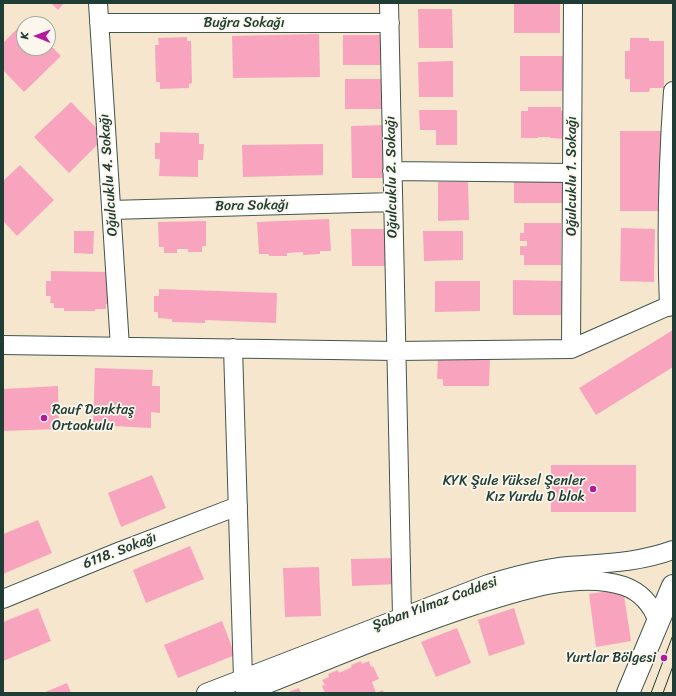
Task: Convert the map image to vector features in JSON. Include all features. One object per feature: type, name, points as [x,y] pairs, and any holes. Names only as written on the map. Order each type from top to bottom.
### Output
[{"type":"main road","points":[[628,693],[673,586]]},
{"type":"street","name":"Oğulcuklu 4. Sokağı","points":[[98,3],[120,347]]},
{"type":"street","name":"Oğulcuklu 2. Sokağı","points":[[389,3],[402,616]]},
{"type":"street","name":"Oğulcuklu 1. Sokağı","points":[[570,349],[573,3]]},
{"type":"street","name":"Buğra Sokağı","points":[[99,23],[390,23]]},
{"type":"street","points":[[3,345],[396,351],[570,349],[671,306],[669,145],[673,91]]},
{"type":"street","points":[[392,171],[572,173]]},
{"type":"street","name":"Bora Sokağı","points":[[111,210],[393,202]]},
{"type":"street","points":[[233,348],[244,686]]},
{"type":"street","name":"6118. Sokağı","points":[[3,599],[111,554],[238,506]]},
{"type":"street","name":"Şaban Yılmaz Caddesi","points":[[244,686],[402,616],[488,584],[523,574],[568,566],[598,565],[644,559],[673,550]]},
{"type":"street","name":"Şaban Yılmaz Caddesi","points":[[206,693],[244,686],[425,622],[542,585],[598,581],[624,586],[640,595],[648,602],[654,611],[658,622]]},
{"type":"building","points":[[51,3],[64,3],[58,10]]},
{"type":"building","points":[[514,3],[560,3],[560,33],[514,33]]},
{"type":"building","points":[[418,9],[452,9],[453,48],[419,48]]},
{"type":"building","points":[[16,30],[16,56],[56,56],[56,51],[61,56],[24,92],[3,70],[3,43]]},
{"type":"building","points":[[319,34],[320,77],[233,78],[232,36]]},
{"type":"building","points":[[343,35],[384,35],[385,65],[343,65]]},
{"type":"building","points":[[187,37],[187,41],[191,41],[192,83],[189,84],[189,88],[160,89],[160,82],[156,82],[155,45],[159,45],[158,38]]},
{"type":"building","points":[[630,38],[649,38],[649,41],[664,41],[664,88],[650,88],[649,92],[630,92],[630,79],[625,79],[625,51],[630,51]]},
{"type":"building","points":[[520,56],[566,56],[566,91],[520,91]]},
{"type":"building","points":[[453,61],[453,97],[419,97],[418,62]]},
{"type":"building","points":[[345,79],[386,79],[387,109],[345,109]]},
{"type":"building","points":[[71,102],[105,137],[69,173],[34,137]]},
{"type":"building","points":[[528,107],[561,107],[561,111],[567,111],[567,139],[550,137],[521,138],[521,111],[528,111]]},
{"type":"building","points":[[419,110],[457,110],[457,145],[436,145],[436,130],[420,130]]},
{"type":"building","points":[[385,125],[386,178],[352,178],[351,126]]},
{"type":"building","points":[[620,131],[666,131],[667,211],[620,211]]},
{"type":"building","points":[[160,132],[199,133],[199,144],[204,144],[203,160],[198,160],[198,177],[159,176],[160,159],[155,159],[155,143],[160,143]]},
{"type":"building","points":[[323,144],[323,175],[243,177],[242,145]]},
{"type":"building","points":[[20,165],[54,200],[17,236],[3,221],[3,181]]},
{"type":"building","points":[[514,175],[567,176],[567,203],[514,203]]},
{"type":"building","points":[[438,182],[468,182],[469,220],[438,221]]},
{"type":"building","points":[[329,219],[331,251],[320,251],[320,254],[303,255],[303,252],[287,253],[287,256],[269,256],[269,254],[259,254],[257,222]]},
{"type":"building","points":[[206,221],[206,246],[202,246],[202,252],[188,252],[188,249],[177,249],[177,253],[164,253],[164,247],[159,247],[158,222]]},
{"type":"building","points":[[524,223],[561,223],[561,265],[524,265],[524,255],[520,255],[520,246],[527,246],[527,241],[520,241],[520,233],[524,233]]},
{"type":"building","points":[[621,228],[655,229],[654,282],[620,281]]},
{"type":"building","points":[[351,229],[389,229],[389,266],[352,266]]},
{"type":"building","points":[[74,231],[94,231],[93,254],[74,253]]},
{"type":"building","points":[[423,231],[463,231],[463,260],[424,261]]},
{"type":"building","points":[[51,271],[110,272],[109,304],[106,304],[106,309],[95,309],[95,311],[64,311],[64,308],[54,308],[54,303],[50,303],[51,296],[46,296],[46,281],[51,281]]},
{"type":"building","points":[[513,280],[562,281],[561,315],[513,315]]},
{"type":"building","points":[[435,281],[480,281],[480,311],[435,312]]},
{"type":"building","points":[[159,289],[277,293],[276,323],[205,320],[205,323],[172,322],[172,319],[158,318],[158,312],[154,312],[154,296],[159,296]]},
{"type":"building","points":[[673,330],[673,367],[596,415],[579,388]]},
{"type":"building","points":[[438,358],[490,358],[489,386],[443,386],[443,379],[437,379]]},
{"type":"building","points":[[95,368],[153,370],[152,386],[160,386],[160,413],[151,412],[151,428],[93,425]]},
{"type":"building","points":[[58,386],[59,429],[3,431],[3,389]]},
{"type":"building","name":"KYK Şule Yüksel Şenler Kız Yurdu D blok","points":[[551,465],[636,465],[636,512],[551,512]]},
{"type":"building","points":[[152,475],[166,508],[121,527],[108,493]]},
{"type":"building","points":[[38,520],[52,553],[3,574],[3,534]]},
{"type":"building","points":[[190,546],[204,579],[146,603],[133,570]]},
{"type":"building","points":[[396,558],[397,584],[352,586],[351,559]]},
{"type":"building","points":[[319,567],[321,616],[285,617],[283,568]]},
{"type":"building","points":[[623,589],[631,641],[596,647],[589,594]]},
{"type":"building","points":[[38,608],[51,641],[3,661],[3,622]]},
{"type":"building","points":[[514,608],[525,644],[489,656],[478,620]]},
{"type":"building","points":[[222,621],[235,655],[178,678],[164,645]]},
{"type":"building","points":[[457,628],[471,663],[436,677],[421,642]]},
{"type":"building","points":[[361,661],[362,664],[369,661],[371,667],[373,666],[379,679],[372,682],[376,693],[325,693],[322,686],[325,685],[322,680],[329,677],[328,674],[338,670],[339,673],[352,667],[351,665]]},
{"type":"building","points":[[67,683],[71,693],[43,693]]},
{"type":"building","points":[[299,688],[301,693],[286,693]]},
{"type":"building","points":[[383,690],[384,693],[376,693]]},
{"type":"tram line","points":[[651,693],[673,635]]},
{"type":"tram line","points":[[663,693],[673,666]]},
{"type":"place","name":"Rauf Denktaş Ortaokulu","points":[[44,418]]},
{"type":"place","name":"KYK Şule Yüksel Şenler Kız Yurdu D blok","points":[[593,489]]},
{"type":"place","name":"Yurtlar Bölgesi","points":[[664,658]]}]
